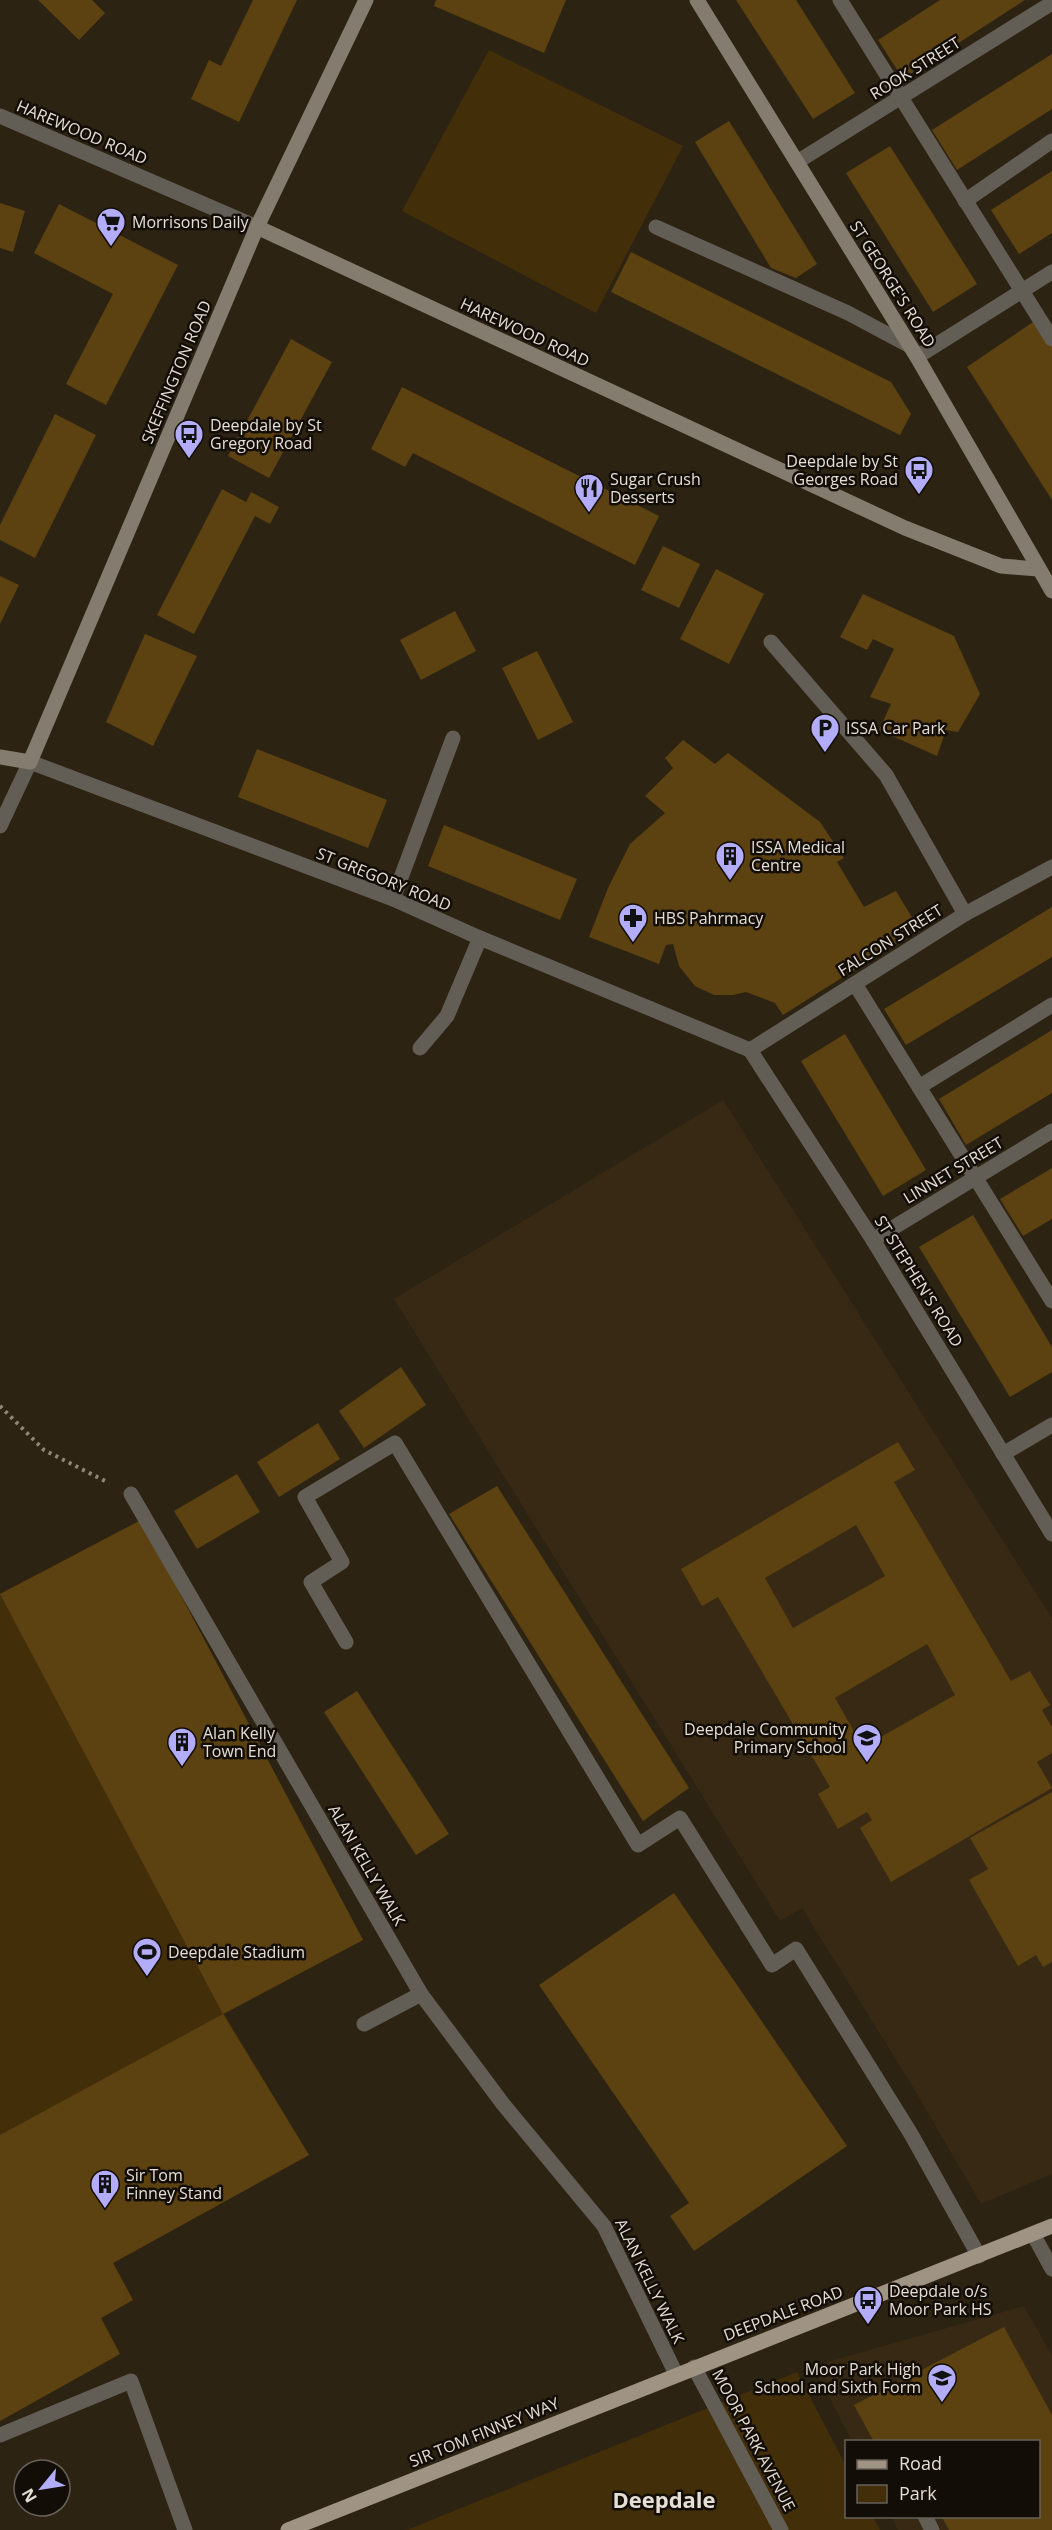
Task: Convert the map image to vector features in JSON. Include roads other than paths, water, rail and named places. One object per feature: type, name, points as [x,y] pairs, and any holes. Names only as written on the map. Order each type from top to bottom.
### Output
[{"type":"main road","name":"DEEPDALE ROAD","points":[[694,2367],[1052,2226]]},
{"type":"main road","name":"SIR TOM FINNEY WAY","points":[[288,2530],[694,2367]]},
{"type":"street","name":"SKEFFINGTON ROAD","points":[[30,762],[257,227],[366,0]]},
{"type":"street","name":"ST GEORGE'S ROAD","points":[[697,0],[912,351],[1052,591]]},
{"type":"street","points":[[844,2],[901,98],[1052,339]]},
{"type":"street","name":"ROOK STREET","points":[[797,162],[1052,3]]},
{"type":"street","name":"HAREWOOD ROAD","points":[[0,116],[257,227],[905,528],[1001,566],[1038,569]]},
{"type":"street","points":[[965,201],[1052,141]]},
{"type":"street","points":[[656,227],[848,313],[912,351],[1022,291],[1052,272]]},
{"type":"street","points":[[771,642],[886,775],[965,914]]},
{"type":"street","points":[[393,899],[453,738]]},
{"type":"street","name":"ST GREGORY ROAD","points":[[0,757],[30,762],[393,899],[480,938],[750,1050]]},
{"type":"street","points":[[0,826],[30,762]]},
{"type":"street","name":"FALCON STREET","points":[[750,1050],[965,914],[1052,867]]},
{"type":"street","points":[[420,1048],[447,1017],[480,938]]},
{"type":"street","points":[[855,984],[976,1178],[1046,1278],[1052,1301]]},
{"type":"street","points":[[919,1087],[1052,1005]]},
{"type":"street","name":"ST STEPHEN'S ROAD","points":[[750,1050],[873,1240],[1052,1534]]},
{"type":"street","name":"LINNET STREET","points":[[873,1240],[1052,1131]]},
{"type":"street","points":[[1003,1454],[1052,1425]]},
{"type":"street","points":[[346,1642],[311,1582],[342,1562],[304,1497],[395,1443],[638,1845],[680,1818],[772,1965],[796,1949],[911,2134],[980,2256]]},
{"type":"street","name":"ALAN KELLY WALK","points":[[132,1494],[421,1994],[503,2104],[604,2226],[676,2374]]},
{"type":"street","points":[[364,2024],[421,1994]]},
{"type":"street","points":[[1033,2234],[1052,2269]]},
{"type":"street","name":"MOOR PARK AVENUE","points":[[694,2367],[782,2530]]},
{"type":"street","points":[[0,2435],[131,2382],[185,2530]]},
{"type":"place","name":"Morrisons Daily","points":[[111,248]]},
{"type":"place","name":"Deepdale by St Gregory Road","points":[[189,460]]},
{"type":"place","name":"Deepdale by St Georges Road","points":[[919,496]]},
{"type":"place","name":"Sugar Crush Desserts","points":[[589,514]]},
{"type":"place","name":"ISSA Car Park","points":[[825,754]]},
{"type":"place","name":"ISSA Medical Centre","points":[[730,882]]},
{"type":"place","name":"HBS Pahrmacy","points":[[633,944]]},
{"type":"place","name":"Deepdale Community Primary School","points":[[867,1764]]},
{"type":"place","name":"Alan Kelly Town End","points":[[182,1768]]},
{"type":"place","name":"Deepdale Stadium","points":[[147,1978]]},
{"type":"place","name":"Sir Tom Finney Stand","points":[[105,2210]]},
{"type":"place","name":"Deepdale o/s Moor Park HS","points":[[868,2326]]},
{"type":"place","name":"Moor Park High School and Sixth Form","points":[[942,2404]]},
{"type":"district","name":"Deepdale","points":[[664,2499]]}]
